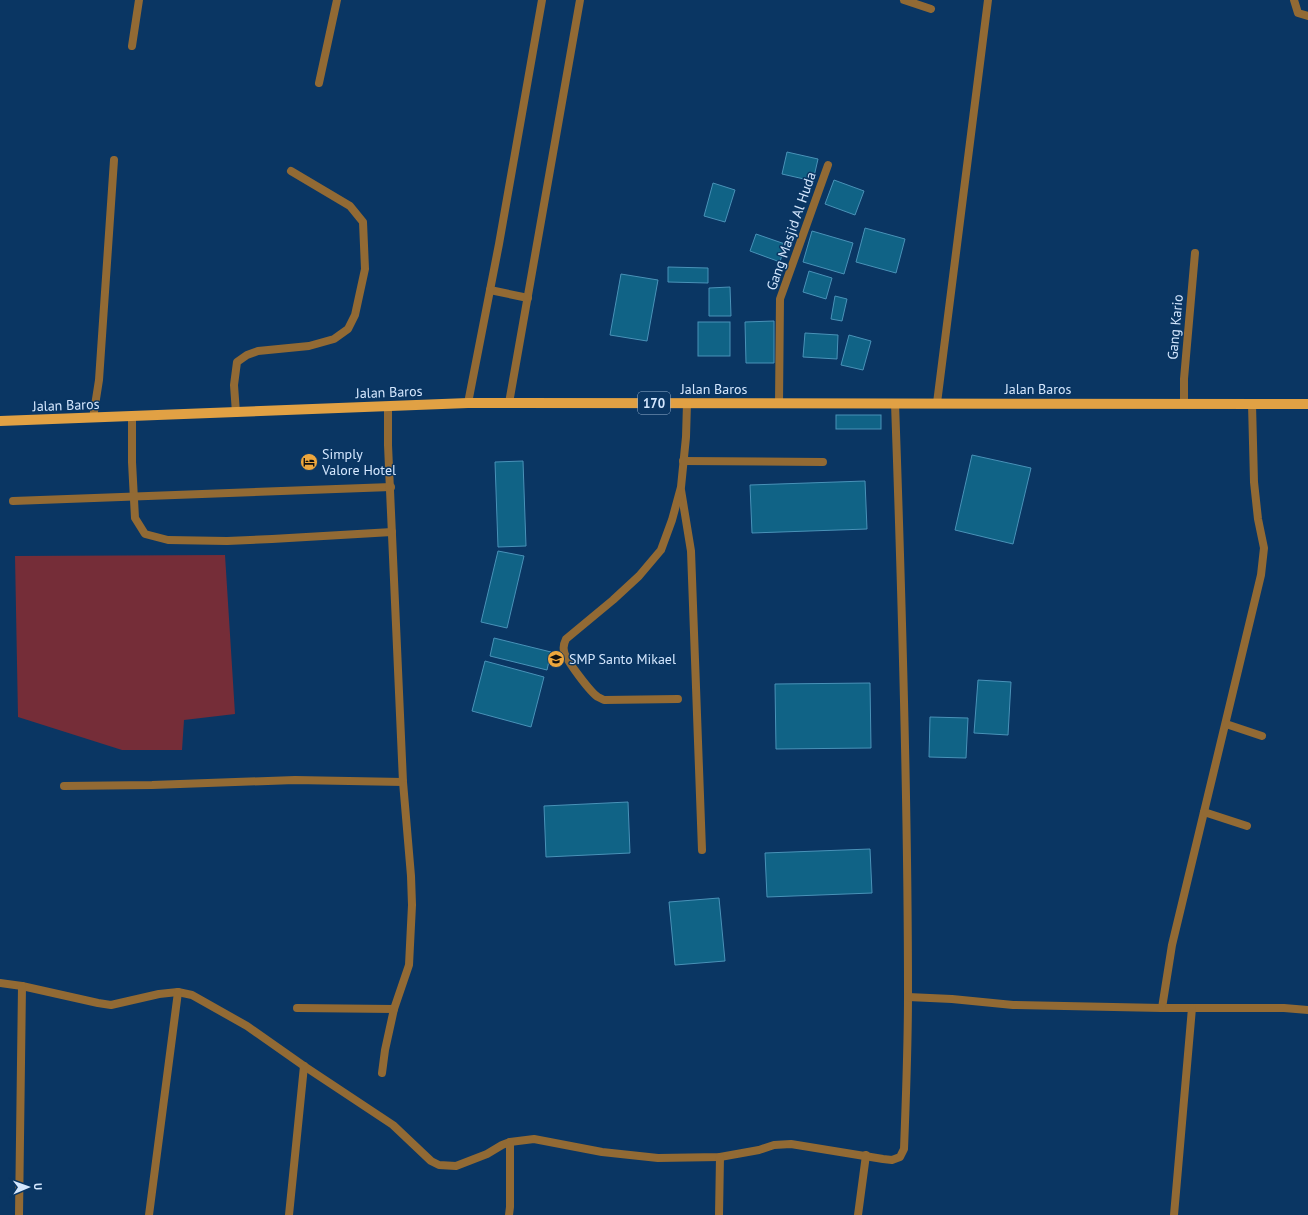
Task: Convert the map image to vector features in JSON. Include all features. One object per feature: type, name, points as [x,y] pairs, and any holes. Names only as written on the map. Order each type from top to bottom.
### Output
[{"type":"main road","name":"Jalan Baros","points":[[0,421],[468,403],[1308,404]]},
{"type":"street","points":[[132,46],[139,0]]},
{"type":"street","points":[[319,83],[337,0]]},
{"type":"street","points":[[468,403],[490,290],[542,0]]},
{"type":"street","points":[[509,403],[580,0]]},
{"type":"street","points":[[904,0],[931,9]]},
{"type":"street","points":[[937,403],[988,0]]},
{"type":"street","points":[[1294,0],[1298,13],[1308,16]]},
{"type":"street","points":[[93,418],[99,380],[114,160]]},
{"type":"street","name":"Gang Masjid Al Huda","points":[[778,403],[780,299],[828,165]]},
{"type":"street","points":[[236,412],[234,385],[237,362],[247,355],[258,351],[309,346],[334,339],[348,329],[355,315],[365,269],[363,222],[350,206],[291,171]]},
{"type":"street","name":"Gang Kario","points":[[1184,404],[1184,379],[1195,253]]},
{"type":"street","points":[[490,290],[528,298]]},
{"type":"street","points":[[678,699],[604,700],[591,691],[567,659],[563,646],[566,639],[640,576],[661,550],[672,520],[681,487],[686,436],[687,403]]},
{"type":"street","points":[[0,982],[98,1004],[111,1005],[159,994],[178,992],[192,995],[240,1022],[393,1125],[435,1164],[439,1165],[456,1166],[487,1154],[510,1142],[534,1139],[610,1153],[658,1158],[720,1158],[759,1150],[774,1145],[791,1144],[892,1160],[900,1157],[904,1149],[908,997],[907,833],[895,403]]},
{"type":"street","points":[[1162,1008],[1172,945],[1261,575],[1264,548],[1258,519],[1254,482],[1252,404]]},
{"type":"street","points":[[382,1073],[385,1050],[394,1009],[409,965],[412,906],[403,782],[388,445],[388,406]]},
{"type":"street","points":[[132,416],[132,462],[135,518],[145,534],[168,540],[227,541],[392,532]]},
{"type":"street","points":[[683,461],[823,462]]},
{"type":"street","points":[[13,501],[390,487]]},
{"type":"street","points":[[681,487],[691,551],[702,850]]},
{"type":"street","points":[[1226,724],[1262,736]]},
{"type":"street","points":[[64,786],[152,785],[295,780],[403,782]]},
{"type":"street","points":[[1204,812],[1248,826]]},
{"type":"street","points":[[19,1215],[22,986]]},
{"type":"street","points":[[149,1215],[178,992]]},
{"type":"street","points":[[908,997],[952,999],[1013,1005],[1162,1008],[1284,1008],[1308,1010]]},
{"type":"street","points":[[297,1008],[394,1009]]},
{"type":"street","points":[[1174,1215],[1192,1008]]},
{"type":"street","points":[[289,1215],[304,1066]]},
{"type":"street","points":[[509,1215],[510,1142]]},
{"type":"street","points":[[858,1215],[866,1155]]},
{"type":"street","points":[[720,1158],[720,1215]]},
{"type":"shaded area","points":[[225,555],[235,714],[184,720],[182,750],[122,750],[18,717],[15,556]]},
{"type":"building","points":[[787,152],[818,159],[813,181],[782,174]]},
{"type":"building","points":[[834,180],[864,191],[855,215],[825,204]]},
{"type":"building","points":[[713,183],[735,190],[725,222],[704,216]]},
{"type":"building","points":[[865,228],[905,239],[896,273],[856,262]]},
{"type":"building","points":[[812,231],[853,243],[844,274],[803,262]]},
{"type":"building","points":[[756,234],[785,244],[780,262],[750,251]]},
{"type":"building","points":[[668,267],[708,268],[708,283],[668,282]]},
{"type":"building","points":[[809,271],[832,278],[826,299],[803,292]]},
{"type":"building","points":[[621,274],[658,280],[647,341],[610,335]]},
{"type":"building","points":[[730,287],[731,316],[709,316],[709,288]]},
{"type":"building","points":[[835,296],[847,299],[842,321],[831,319]]},
{"type":"building","points":[[774,321],[774,363],[746,363],[745,322]]},
{"type":"building","points":[[698,322],[730,322],[730,356],[698,356]]},
{"type":"building","points":[[805,333],[838,335],[837,359],[803,357]]},
{"type":"building","points":[[849,335],[871,341],[863,370],[841,365]]},
{"type":"building","points":[[836,415],[881,415],[881,429],[836,429]]},
{"type":"building","points":[[972,455],[1031,468],[1013,544],[955,530]]},
{"type":"building","points":[[523,461],[526,546],[498,547],[495,462]]},
{"type":"building","points":[[865,481],[867,529],[752,533],[750,485]]},
{"type":"building","points":[[498,551],[524,556],[507,628],[481,622]]},
{"type":"building","points":[[494,638],[551,652],[547,670],[490,656]]},
{"type":"building","points":[[485,661],[544,677],[531,727],[472,711]]},
{"type":"building","points":[[978,680],[1011,682],[1008,735],[974,733]]},
{"type":"building","points":[[870,683],[871,748],[776,749],[775,684]]},
{"type":"building","points":[[930,717],[968,718],[966,758],[929,757]]},
{"type":"building","points":[[628,802],[630,853],[546,857],[544,806]]},
{"type":"building","points":[[870,849],[872,893],[767,897],[765,853]]},
{"type":"building","points":[[719,898],[725,961],[675,965],[669,902]]},
{"type":"place","name":"Simply Valore Hotel","points":[[309,462]]},
{"type":"place","name":"SMP Santo Mikael","points":[[556,659]]}]
